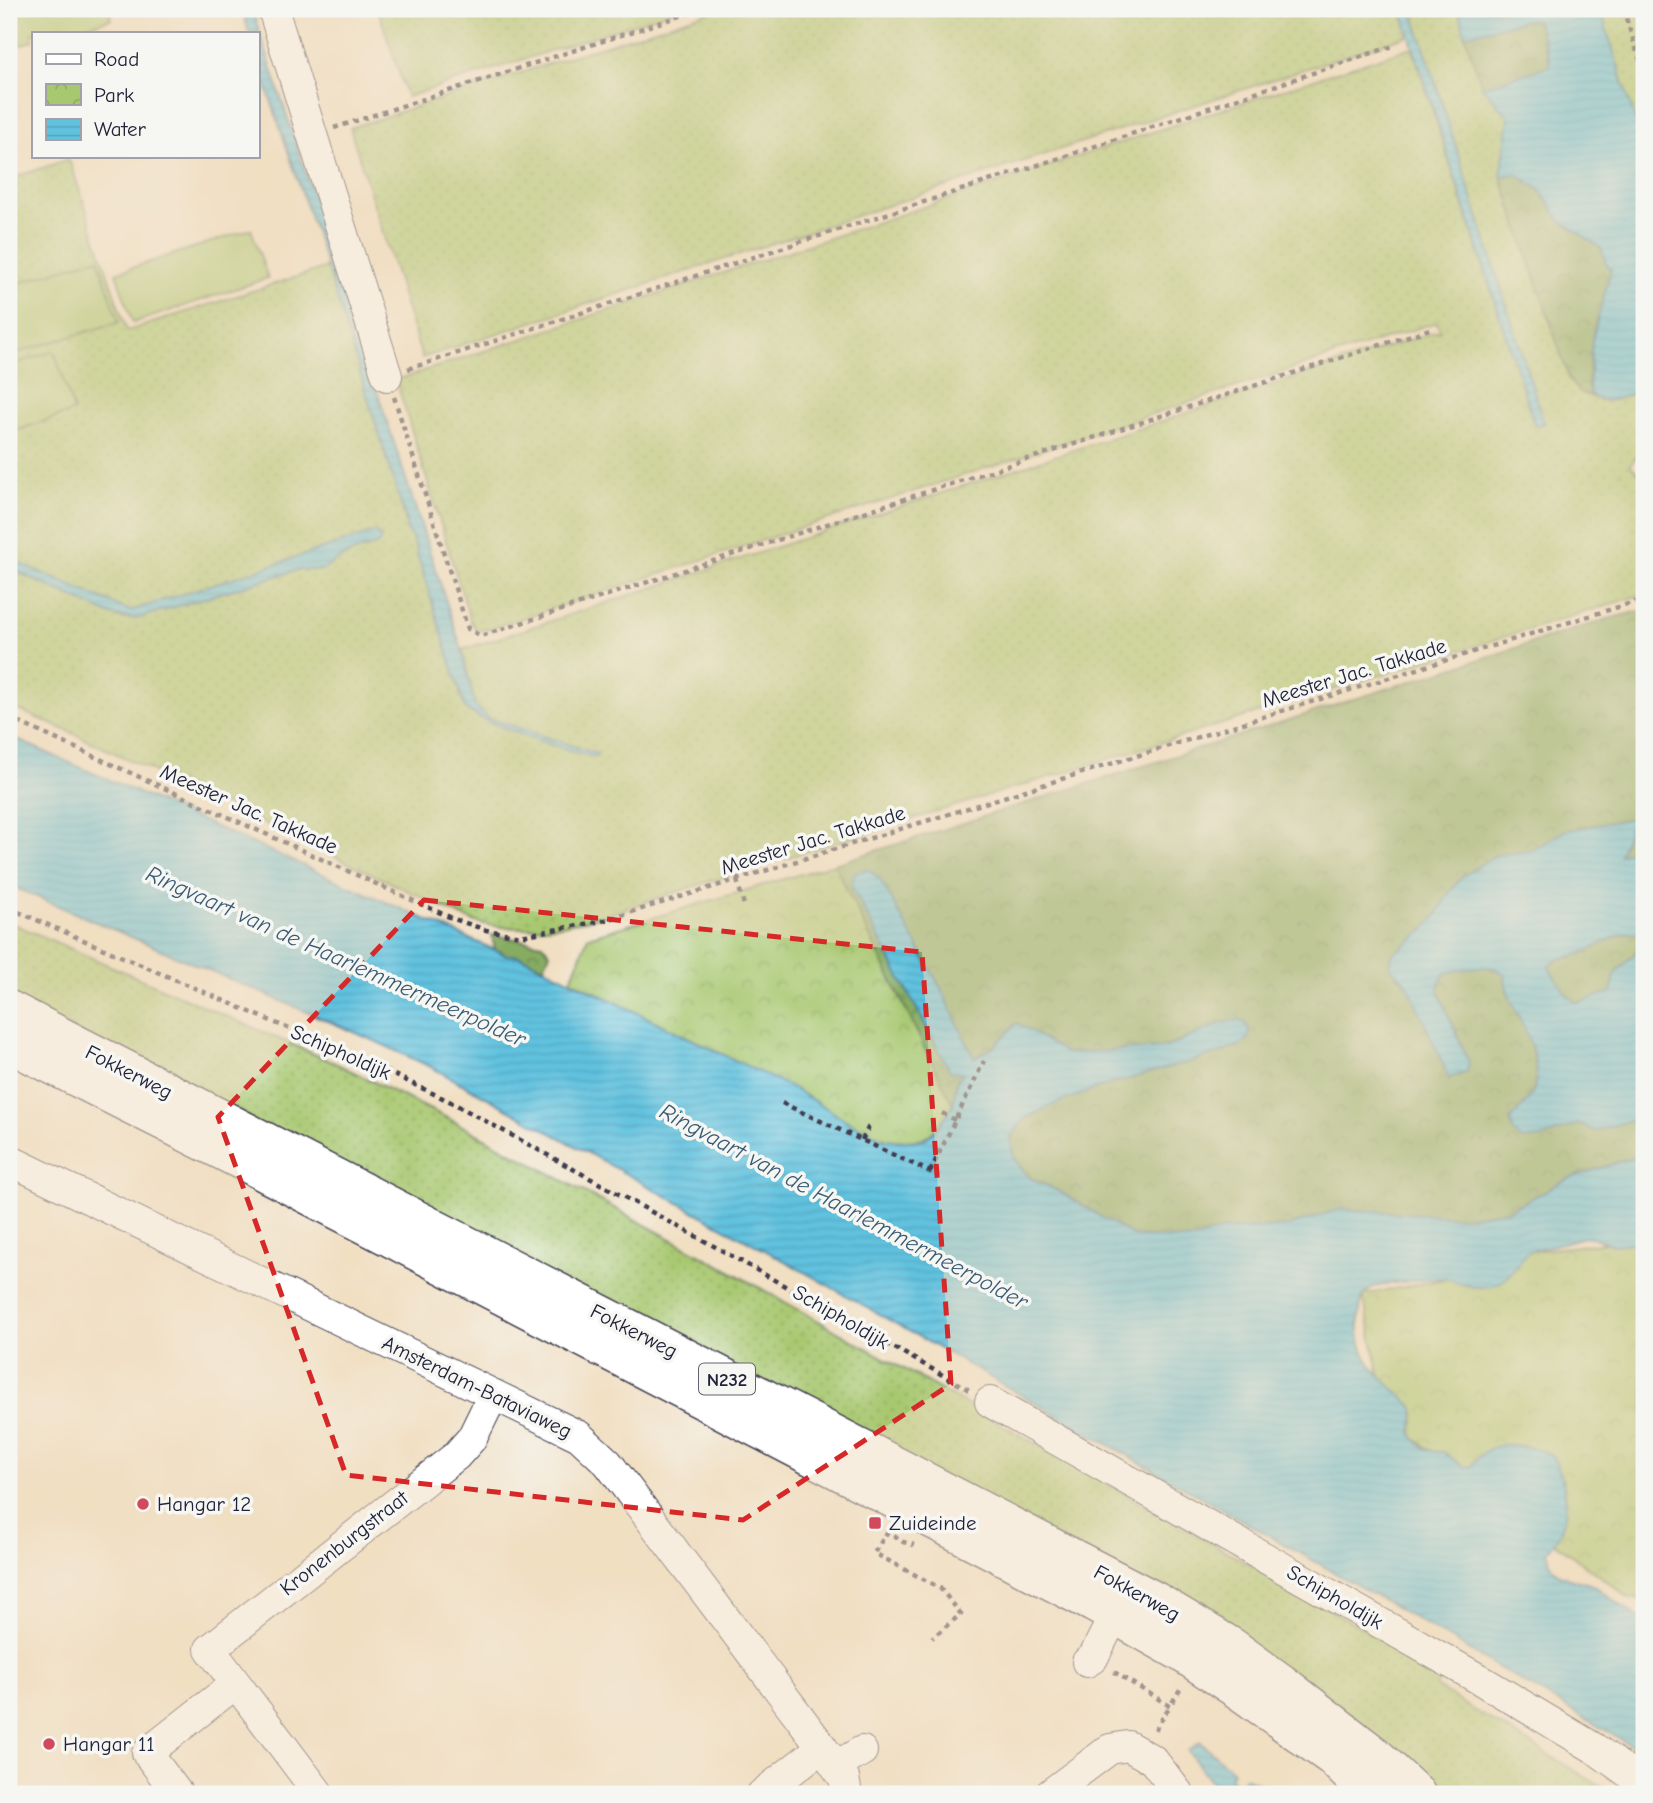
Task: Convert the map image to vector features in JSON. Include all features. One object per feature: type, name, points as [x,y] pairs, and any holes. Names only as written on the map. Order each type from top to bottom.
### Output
[{"type":"main road","name":"Fokkerweg","points":[[9,1010],[1155,1601],[1230,1646],[1281,1683],[1374,1755],[1416,1794]]},
{"type":"main road","name":"Fokkerweg","points":[[9,1042],[449,1267],[1115,1614],[1181,1651],[1243,1693],[1333,1757],[1370,1794]]},
{"type":"street","points":[[273,9],[387,376]]},
{"type":"street","name":"Amsterdam-Bataviaweg","points":[[10,1164],[579,1436],[608,1463],[829,1757],[844,1778],[848,1794]]},
{"type":"street","name":"Kronenburgstraat","points":[[235,1684],[210,1649],[456,1456],[472,1438],[493,1395]]},
{"type":"street","name":"Schipholdijk","points":[[990,1402],[1479,1679],[1594,1748],[1644,1784]]},
{"type":"street","points":[[1090,1660],[1115,1614]]},
{"type":"street","points":[[178,1794],[147,1753],[235,1684],[319,1794]]},
{"type":"street","points":[[1050,1794],[1110,1749],[1128,1746],[1153,1760],[1179,1794]]},
{"type":"street","points":[[762,1794],[829,1757],[863,1751]]},
{"type":"path","points":[[313,135],[702,9]]},
{"type":"path","points":[[1623,9],[1644,74]]},
{"type":"path","points":[[1393,46],[1066,156],[387,376],[468,629],[481,636],[1433,328]]},
{"type":"path","name":"Meester Jac. Takkade","points":[[9,718],[454,919],[486,930],[521,936],[606,920],[1644,599]]},
{"type":"path","points":[[737,880],[744,905]]},
{"type":"path","name":"Schipholdijk","points":[[9,908],[373,1065],[449,1101],[722,1250],[990,1402]]},
{"type":"path","points":[[930,1172],[984,1061]]},
{"type":"path","points":[[782,1102],[939,1176]]},
{"type":"path","points":[[942,1113],[955,1120]]},
{"type":"path","points":[[862,1140],[869,1126]]},
{"type":"path","points":[[888,1531],[874,1553],[940,1588],[961,1614],[932,1638]]},
{"type":"path","points":[[1090,1660],[1170,1706]]},
{"type":"path","points":[[1155,1730],[1182,1685],[1194,1693]]},
{"type":"highlighted area","points":[[424,900],[922,952],[951,1384],[743,1520],[346,1475],[218,1117]]},
{"type":"green space","points":[[9,9],[108,9],[111,19],[66,32],[32,32],[32,41],[9,48]]},
{"type":"green space","points":[[378,9],[679,9],[407,97]]},
{"type":"green space","points":[[717,9],[1401,9],[1409,35],[422,358],[350,128]]},
{"type":"green space","points":[[1412,9],[1644,9],[1644,447],[1630,465],[1644,477],[1644,594],[611,913],[556,926],[528,928],[500,927],[472,921],[68,731],[9,706],[9,568],[122,619],[297,570],[319,570],[346,555],[378,544],[376,533],[371,534],[130,611],[9,559],[9,179],[69,159],[127,331],[327,267],[405,517],[407,531],[412,537],[465,708],[468,712],[580,754],[597,757],[597,754],[488,718],[475,706],[462,650],[1440,330],[1437,322],[486,630],[477,630],[471,622],[396,380],[1412,47],[1535,426],[1544,423]]},
{"type":"green space","points":[[1531,19],[1537,21],[1549,66],[1482,87],[1465,35]]},
{"type":"green space","points":[[1516,174],[1539,189],[1560,220],[1601,248],[1611,270],[1592,340],[1588,388],[1597,399],[1579,392],[1570,381],[1501,176]]},
{"type":"green space","points":[[251,229],[268,278],[133,323],[116,273]]},
{"type":"green space","points":[[98,258],[119,322],[9,355],[9,286]]},
{"type":"green space","points":[[54,351],[74,411],[9,433],[9,366]]},
{"type":"green space","points":[[1644,610],[1644,827],[1640,830],[1636,850],[1619,856],[1633,818],[1564,831],[1535,849],[1494,856],[1462,877],[1423,931],[1392,955],[1396,975],[1407,983],[1450,1078],[1467,1072],[1461,1043],[1439,992],[1439,984],[1444,973],[1476,967],[1499,970],[1505,975],[1507,989],[1530,1041],[1536,1075],[1531,1095],[1510,1120],[1541,1138],[1578,1124],[1596,1131],[1644,1116],[1644,1154],[1567,1179],[1509,1210],[1465,1217],[1340,1209],[1289,1226],[1222,1230],[1192,1240],[1133,1236],[1060,1192],[1028,1177],[1013,1157],[1011,1137],[1024,1120],[1055,1104],[1103,1086],[1221,1023],[1165,1048],[1065,1053],[1017,1023],[994,1047],[974,1058],[957,1080],[953,1105],[834,864],[1607,619]]},
{"type":"green space","points":[[834,864],[953,1105],[939,1125],[922,1138],[891,1140],[863,1130],[796,1091],[571,980],[588,937]]},
{"type":"green space","points":[[9,922],[337,1064],[453,1121],[721,1266],[1442,1673],[1436,1687],[1613,1794],[1439,1794],[1408,1769],[9,994]]},
{"type":"green space","points":[[1634,932],[1642,936],[1636,952],[1616,973],[1611,992],[1577,1003],[1568,996],[1548,967],[1560,959],[1583,953]]},
{"type":"green space","points":[[492,935],[543,944],[550,953],[544,967],[520,956],[506,955],[495,950]]},
{"type":"green space","points":[[1644,1238],[1644,1600],[1629,1598],[1414,1438],[1380,1377],[1363,1295],[1449,1278],[1526,1252]]},
{"type":"water","points":[[252,9],[462,650],[475,706],[488,718],[597,754],[597,757],[507,729],[465,708],[412,537],[407,531],[405,517],[327,267],[259,65],[259,32],[249,32],[243,11]]},
{"type":"water","points":[[1401,9],[1412,9],[1544,423],[1535,426]]},
{"type":"water","points":[[1459,9],[1600,9],[1644,147],[1644,389],[1608,401],[1594,397],[1589,392],[1592,340],[1611,270],[1601,248],[1560,220],[1539,189],[1516,174],[1501,176],[1509,117],[1482,87],[1549,66],[1550,61],[1537,21],[1531,19],[1465,35]]},
{"type":"water","points":[[372,533],[381,538],[378,544],[346,555],[322,570],[297,570],[135,619],[111,615],[9,568],[9,559],[130,611]]},
{"type":"water","name":"Ringvaart van de Haarlemmermeerpolder","points":[[9,736],[506,955],[520,956],[794,1089],[884,1139],[923,1140],[935,1131],[953,1105],[957,1080],[963,1073],[950,1071],[851,886],[855,872],[868,869],[880,879],[942,990],[974,1058],[994,1047],[1017,1023],[1066,1053],[1165,1048],[1221,1023],[1238,1020],[1246,1023],[1250,1034],[1245,1043],[1221,1053],[1103,1086],[1055,1104],[1024,1119],[1011,1137],[1013,1157],[1028,1177],[1060,1192],[1133,1236],[1192,1240],[1222,1230],[1289,1226],[1340,1209],[1465,1217],[1509,1210],[1567,1179],[1644,1154],[1644,1242],[1613,1245],[1589,1236],[1527,1252],[1502,1281],[1486,1287],[1462,1284],[1445,1278],[1373,1287],[1363,1295],[1359,1332],[1367,1359],[1386,1382],[1413,1406],[1415,1413],[1412,1434],[1425,1448],[1444,1452],[1462,1466],[1471,1467],[1483,1453],[1497,1446],[1522,1446],[1552,1456],[1564,1486],[1566,1506],[1563,1525],[1547,1551],[1551,1566],[1559,1575],[1593,1585],[1638,1617],[1644,1618],[1644,1753],[1404,1612],[792,1265],[433,1068],[9,885]]},
{"type":"water","points":[[1633,818],[1620,855],[1636,849],[1640,830],[1644,827],[1644,1116],[1596,1131],[1578,1124],[1541,1138],[1522,1140],[1514,1132],[1510,1120],[1531,1095],[1535,1085],[1535,1064],[1529,1041],[1509,994],[1505,975],[1492,968],[1476,967],[1445,973],[1439,984],[1439,992],[1469,1063],[1467,1072],[1449,1078],[1407,983],[1390,967],[1392,955],[1423,931],[1462,877],[1494,856],[1535,849],[1564,831]],"holes":[[[1634,932],[1641,937],[1636,952],[1616,973],[1611,992],[1577,1003],[1568,996],[1548,967],[1555,961],[1583,953],[1620,935]]]},
{"type":"water","points":[[1200,1742],[1233,1771],[1230,1778],[1240,1784],[1245,1777],[1281,1794],[1220,1794],[1188,1751]]},
{"type":"place","name":"Hangar 12","points":[[143,1504]]},
{"type":"place","name":"Zuideinde","points":[[875,1523]]},
{"type":"place","name":"Hangar 11","points":[[49,1744]]}]
